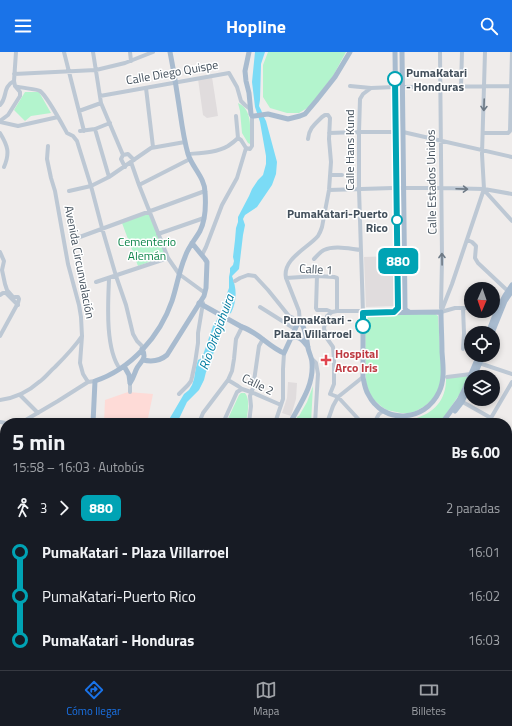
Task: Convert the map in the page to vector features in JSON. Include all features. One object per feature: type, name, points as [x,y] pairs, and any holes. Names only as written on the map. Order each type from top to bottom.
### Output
[{"type":"main road","points":[[93,418],[95,381],[109,376],[122,368],[153,338],[172,300],[185,255],[199,231],[204,218],[206,203],[205,191],[189,157],[185,142],[170,52]]},
{"type":"main road","points":[[249,52],[245,71],[251,114],[255,116],[264,114],[273,115],[288,119],[305,114],[335,77],[350,52]]},
{"type":"main road","points":[[394,312],[398,308],[395,52]]},
{"type":"main road","points":[[402,52],[406,308],[409,312]]},
{"type":"main road","points":[[395,87],[403,87]]},
{"type":"main road","points":[[396,132],[403,132]]},
{"type":"main road","points":[[143,360],[147,361],[161,359],[167,355],[204,295],[207,266],[206,258],[192,243]]},
{"type":"main road","points":[[500,305],[505,301],[512,285]]},
{"type":"main road","points":[[200,303],[246,328],[276,349],[284,352],[300,321],[308,341],[308,348]]},
{"type":"main road","points":[[441,312],[443,377],[440,390],[434,401],[418,413],[409,416],[397,416],[383,411],[368,394],[363,376],[363,313],[441,312]]},
{"type":"main road","points":[[290,339],[298,337],[303,340],[312,359],[311,382],[293,418]]},
{"type":"main road","points":[[130,383],[137,367],[143,360],[143,349]]},
{"type":"main road","points":[[475,370],[478,363]]},
{"type":"main road","points":[[122,368],[129,375],[130,383]]},
{"type":"main road","points":[[446,418],[460,401],[464,393]]},
{"type":"main road","points":[[449,418],[464,394]]},
{"type":"street","points":[[0,122],[8,115],[19,99],[20,92],[15,86],[14,81],[16,52]]},
{"type":"street","points":[[64,52],[79,111],[82,131],[95,129],[110,123]]},
{"type":"street","points":[[93,52],[101,103],[124,155]]},
{"type":"street","points":[[130,52],[131,61]]},
{"type":"street","points":[[14,74],[96,70],[131,61],[153,52]]},
{"type":"street","name":"Calle Estados Unidos","points":[[440,52],[441,312]]},
{"type":"street","points":[[461,87],[462,52]]},
{"type":"street","points":[[441,312],[484,190],[482,151],[485,52]]},
{"type":"street","points":[[483,132],[510,132],[512,52]]},
{"type":"street","name":"Calle Diego Quispe","points":[[100,96],[229,73],[239,91],[241,101],[250,109]]},
{"type":"street","points":[[0,105],[4,101],[7,86],[14,81]]},
{"type":"street","points":[[15,86],[40,91],[67,133],[73,136],[77,141],[116,276],[126,305],[133,334],[143,349]]},
{"type":"street","points":[[350,86],[371,88],[395,87]]},
{"type":"street","points":[[403,87],[511,86]]},
{"type":"street","points":[[146,88],[153,147]]},
{"type":"street","name":"Calle Hans Kund","points":[[363,313],[359,189],[360,99],[363,94],[371,88]]},
{"type":"street","points":[[79,111],[101,103]]},
{"type":"street","points":[[235,281],[248,275],[255,276],[289,316],[300,321],[299,310],[286,278],[286,270],[290,260],[315,239],[322,227],[329,190],[331,162],[329,134],[330,118],[328,115],[322,117],[309,131],[308,139]]},
{"type":"street","points":[[202,254],[220,209],[237,178],[246,148],[238,138],[236,116]]},
{"type":"street","points":[[246,148],[250,149],[252,146],[255,116]]},
{"type":"street","points":[[0,122],[18,126],[58,117]]},
{"type":"street","points":[[95,129],[109,177]]},
{"type":"street","points":[[329,134],[396,132]]},
{"type":"street","points":[[403,132],[512,157]]},
{"type":"street","points":[[0,133],[7,145],[7,159],[4,167]]},
{"type":"street","points":[[139,186],[189,157],[221,149],[238,138]]},
{"type":"street","points":[[69,191],[91,186],[109,177],[153,147],[185,142]]},
{"type":"street","name":"Avenida Circunvalación","points":[[48,146],[47,159],[55,191],[68,264],[82,317],[80,363],[88,382]]},
{"type":"street","points":[[124,155],[128,154],[132,161],[139,186],[168,258],[179,274],[204,295],[192,377],[188,385],[179,394]]},
{"type":"street","points":[[124,155],[121,159],[125,167]]},
{"type":"street","points":[[330,175],[342,176]]},
{"type":"street","points":[[329,190],[441,188],[484,190],[512,194]]},
{"type":"street","points":[[484,190],[512,221]]},
{"type":"street","points":[[77,238],[205,191]]},
{"type":"street","points":[[158,234],[204,218]]},
{"type":"street","points":[[467,240],[476,246],[475,258],[478,263],[510,292]]},
{"type":"street","points":[[314,259],[321,252],[331,248],[361,250]]},
{"type":"street","points":[[0,252],[4,261],[2,270],[5,284],[13,299]]},
{"type":"street","points":[[96,282],[168,258]]},
{"type":"street","points":[[317,276],[316,308],[317,310],[328,310],[332,312]]},
{"type":"street","name":"Calle 1","points":[[286,278],[317,276],[337,278],[337,311]]},
{"type":"street","points":[[109,278],[108,311],[111,344],[115,362],[122,368]]},
{"type":"street","points":[[442,283],[447,285],[452,284]]},
{"type":"street","points":[[2,294],[6,293],[13,299]]},
{"type":"street","points":[[0,336],[18,306],[19,298],[17,296],[13,299]]},
{"type":"street","points":[[260,307],[295,329]]},
{"type":"street","points":[[441,312],[450,309],[463,308],[463,349]]},
{"type":"street","points":[[357,418],[338,397],[330,394],[334,384],[333,347],[326,337],[324,328],[327,316],[332,312],[359,311],[363,313]]},
{"type":"street","points":[[202,418],[228,380],[233,366],[236,339],[242,327]]},
{"type":"street","points":[[0,400],[10,399],[20,395],[39,383],[69,353],[82,336]]},
{"type":"street","points":[[249,418],[251,406],[250,396],[253,388],[259,346],[263,339]]},
{"type":"street","points":[[276,418],[283,399],[284,352]]},
{"type":"street","points":[[312,359],[316,363],[318,374],[315,418]]},
{"type":"street","points":[[478,363],[512,374]]},
{"type":"street","points":[[329,418],[338,397],[363,376]]},
{"type":"street","points":[[448,377],[464,376]]},
{"type":"street","name":"Calle 2","points":[[228,380],[242,389],[281,405]]},
{"type":"street","points":[[29,418],[88,382],[95,381]]},
{"type":"street","points":[[460,401],[491,418],[512,382]]},
{"type":"street","points":[[130,383],[130,392]]},
{"type":"street","points":[[225,418],[237,392],[242,389]]},
{"type":"street","points":[[20,395],[38,413]]},
{"type":"street","points":[[377,418],[383,411]]},
{"type":"shaded area","points":[[212,77],[218,116],[207,118],[203,115],[198,79]]},
{"type":"shaded area","points":[[394,256],[394,306],[366,307],[364,257]]},
{"type":"shaded area","points":[[288,382],[297,383],[296,399],[291,416],[282,413],[287,398]]},
{"type":"shaded area","points":[[128,392],[153,394],[148,418],[104,418],[105,400]]},
{"type":"green space","points":[[268,52],[346,52],[333,76],[309,107],[299,113],[287,113],[270,108],[263,97],[263,65]]},
{"type":"green space","points":[[25,92],[39,92],[51,113],[31,116],[25,121],[14,110]]},
{"type":"green space","points":[[238,103],[246,110],[250,120],[250,144],[242,133]]},
{"type":"green space","name":"Cementerio Alemán","points":[[149,213],[166,256],[138,266],[122,223]]},
{"type":"green space","points":[[371,313],[435,314],[438,316],[442,378],[436,396],[425,406],[414,412],[401,413],[387,410],[373,399],[368,390],[366,382],[365,318]]},
{"type":"green space","points":[[464,374],[464,385],[443,418],[416,418],[428,413],[438,404],[442,398],[446,384],[446,376]]},
{"type":"green space","points":[[313,386],[311,418],[297,418],[299,416],[307,402]]},
{"type":"green space","points":[[241,393],[245,393],[247,396],[247,418],[228,418]]},
{"type":"water","name":"Río Orkojahuira","points":[[255,52],[265,52],[261,64],[259,106],[266,121],[277,162],[276,174],[272,185],[257,207],[245,215],[243,219],[245,225],[239,269],[232,276],[235,286],[234,304],[231,313],[223,320],[211,364],[199,390],[187,402],[179,418],[170,418],[184,394],[192,385],[198,360],[202,358],[213,326],[221,313],[229,288],[230,268],[234,261],[233,257],[238,217],[252,189],[263,175],[266,164],[266,156],[260,122],[255,107],[252,82]]},
{"type":"bus line","name":"880","points":[[363,326],[363,313],[394,312],[398,308],[395,79]]},
{"type":"place","name":"PumaKatari - Honduras","points":[[395,79]]},
{"type":"place","name":"PumaKatari-Puerto Rico","points":[[397,220]]},
{"type":"place","name":"PumaKatari - Plaza Villarroel","points":[[363,326]]},
{"type":"place","name":"Hospital Arco Iris","points":[[326,360]]}]
